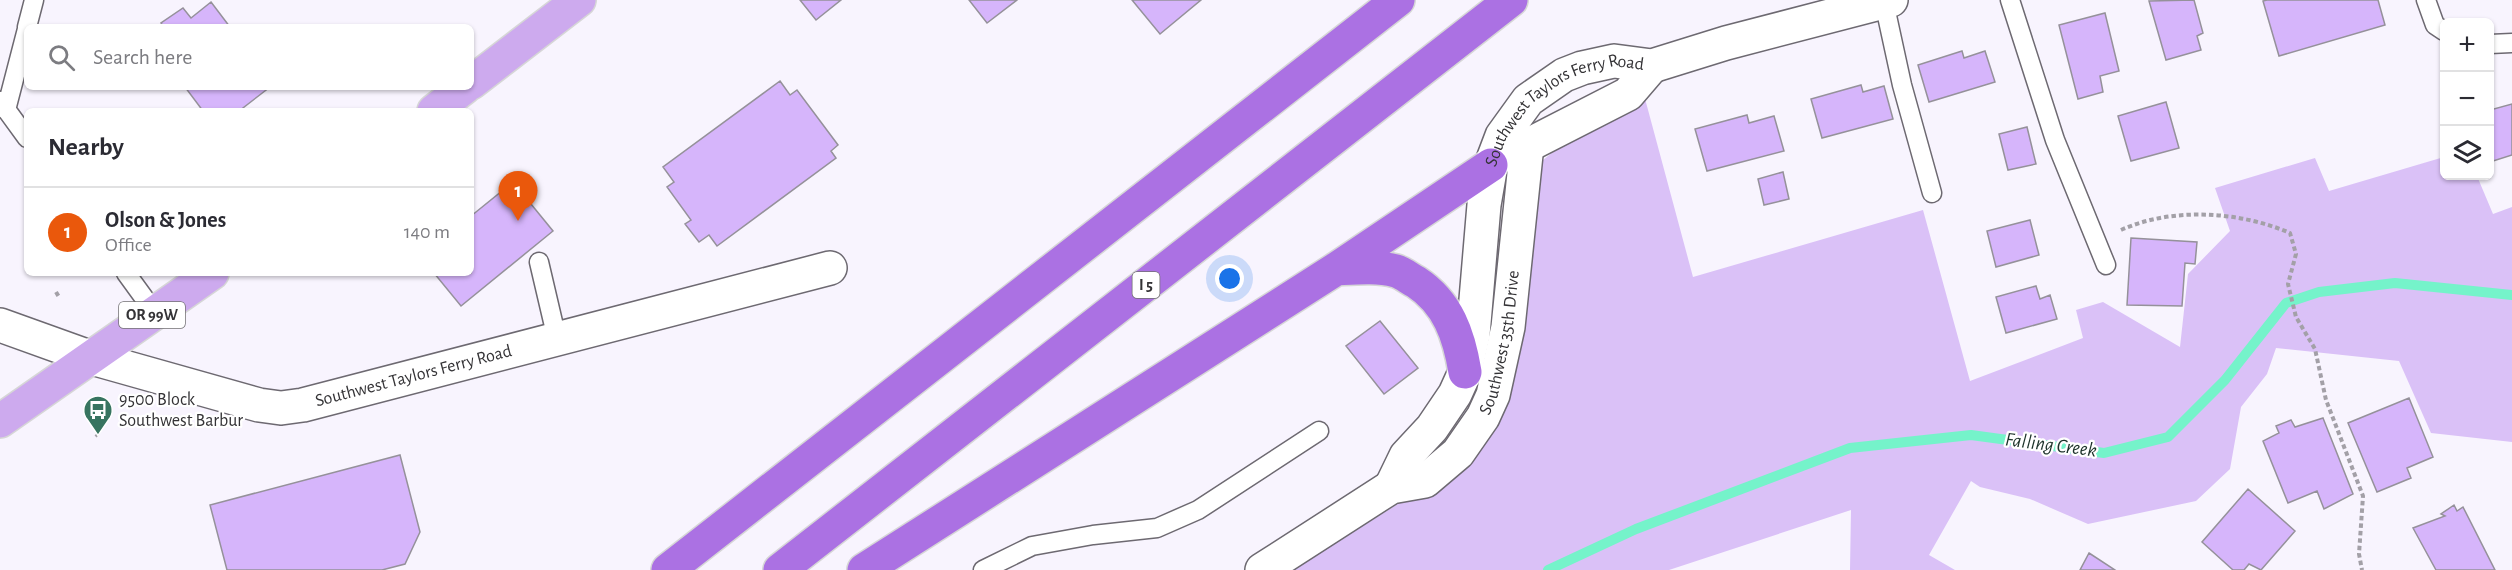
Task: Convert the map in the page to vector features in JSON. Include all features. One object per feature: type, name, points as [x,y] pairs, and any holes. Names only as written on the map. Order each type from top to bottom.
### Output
[{"type":"highway","points":[[668,570],[1398,0]]},
{"type":"highway","name":"I 5","points":[[780,570],[1511,0]]},
{"type":"highway","points":[[864,570],[1336,269],[1491,165]]},
{"type":"highway","points":[[1336,269],[1369,268],[1398,271],[1425,288],[1443,307],[1455,330],[1465,372]]},
{"type":"main road","points":[[474,81],[579,0]]},
{"type":"main road","points":[[438,108],[461,90]]},
{"type":"main road","name":"OR 99W","points":[[0,421],[208,276]]},
{"type":"street","name":"Southwest Taylors Ferry Road","points":[[1491,165],[1502,136],[1528,100],[1573,71],[1614,61],[1652,66],[1726,43],[1888,1]]},
{"type":"street","name":"Southwest Taylors Ferry Road","points":[[1491,165],[1628,93],[1652,66]]},
{"type":"street","name":"Southwest 35th Drive","points":[[1262,570],[1391,487],[1425,481],[1443,467],[1470,438],[1493,395],[1508,327],[1527,146]]},
{"type":"street","name":"Southwest 35th Drive","points":[[1391,487],[1406,456],[1438,420],[1465,372],[1473,335],[1485,196],[1491,165]]},
{"type":"street","name":"Southwest Taylors Ferry Road","points":[[0,325],[92,358],[259,405],[281,408],[830,268]]},
{"type":"lane","points":[[28,24],[34,0]]},
{"type":"lane","points":[[2010,0],[2055,140],[2106,265]]},
{"type":"lane","points":[[2426,0],[2435,25],[2440,28]]},
{"type":"lane","points":[[1888,1],[1902,85],[1932,193]]},
{"type":"lane","points":[[24,38],[3,105],[24,134]]},
{"type":"lane","points":[[2494,44],[2512,43]]},
{"type":"lane","points":[[539,262],[557,339]]},
{"type":"lane","points":[[128,276],[155,313]]},
{"type":"lane","points":[[983,570],[1032,546],[1093,535],[1157,528],[1198,510],[1319,431]]},
{"type":"path","points":[[2117,232],[2140,221],[2207,214],[2265,222],[2290,232],[2296,254],[2288,284],[2296,317],[2315,349],[2326,400],[2363,496],[2359,555],[2362,570]]},
{"type":"path","points":[[56,292],[59,297]]},
{"type":"shaded area","points":[[1644,95],[1693,277],[1923,210],[1970,381],[2083,338],[2076,310],[2103,302],[2180,347],[2188,274],[2230,231],[2215,188],[2315,158],[2329,191],[2440,158],[2440,180],[2479,180],[2493,214],[2512,207],[2512,442],[2431,433],[2399,361],[2276,348],[2267,374],[2241,407],[2230,469],[2196,501],[2088,524],[2030,499],[1980,487],[1971,481],[1929,555],[1955,570],[1850,570],[1851,510],[1669,570],[1293,570],[1420,490],[1460,455],[1537,165],[1576,133]]},
{"type":"building","points":[[800,0],[841,0],[816,20]]},
{"type":"building","points":[[969,0],[1017,0],[987,23]]},
{"type":"building","points":[[1132,0],[1201,0],[1160,34]]},
{"type":"building","points":[[2194,0],[2203,33],[2197,36],[2201,50],[2166,60],[2149,1]]},
{"type":"building","points":[[2378,0],[2385,25],[2279,56],[2263,1]]},
{"type":"building","points":[[211,2],[228,24],[161,23],[183,8],[191,18]]},
{"type":"building","points":[[2105,13],[2119,71],[2100,76],[2103,92],[2078,99],[2059,25]]},
{"type":"building","points":[[1962,51],[1964,58],[1985,51],[1995,82],[1929,102],[1918,65]]},
{"type":"building","points":[[780,81],[790,95],[797,90],[838,145],[831,151],[836,158],[717,246],[709,235],[699,242],[685,224],[691,220],[667,187],[674,182],[663,167]]},
{"type":"building","points":[[1861,85],[1863,92],[1884,86],[1893,119],[1822,138],[1811,99]]},
{"type":"building","points":[[187,90],[266,90],[243,108],[201,108]]},
{"type":"building","points":[[2166,102],[2179,148],[2131,161],[2118,116]]},
{"type":"building","points":[[2512,104],[2512,155],[2494,161],[2494,126],[2494,109]]},
{"type":"building","points":[[1747,115],[1749,123],[1774,116],[1784,151],[1707,171],[1695,129]]},
{"type":"building","points":[[2027,127],[2036,164],[2008,170],[1999,134]]},
{"type":"building","points":[[1783,172],[1789,199],[1764,205],[1758,179]]},
{"type":"building","points":[[513,182],[553,231],[461,306],[436,276],[474,276],[474,214]]},
{"type":"building","points":[[2030,220],[2039,255],[1996,267],[1987,231]]},
{"type":"building","points":[[2131,238],[2197,242],[2195,264],[2185,263],[2182,306],[2127,305]]},
{"type":"building","points":[[2036,286],[2040,299],[2050,295],[2057,319],[2006,333],[1996,297]]},
{"type":"building","points":[[1380,321],[1418,368],[1384,394],[1346,346]]},
{"type":"building","points":[[2409,398],[2433,457],[2407,468],[2411,478],[2377,492],[2348,423]]},
{"type":"building","points":[[2323,418],[2353,494],[2324,509],[2317,491],[2288,503],[2263,441],[2279,433],[2276,426],[2291,420],[2295,427]]},
{"type":"building","points":[[400,455],[420,532],[405,564],[382,570],[227,570],[210,505]]},
{"type":"building","points":[[2248,489],[2295,531],[2261,570],[2249,564],[2244,570],[2233,570],[2202,542]]},
{"type":"building","points":[[2454,505],[2457,511],[2463,507],[2495,570],[2436,570],[2413,528],[2445,516],[2441,514]]},
{"type":"building","points":[[2089,553],[2115,570],[2080,570]]},
{"type":"waterway","name":"Falling Creek","points":[[1548,570],[1636,529],[1850,448],[1971,435],[2104,453],[2168,437],[2225,380],[2286,303],[2319,292],[2395,283],[2512,295]]},
{"type":"place","name":"Olson & Jones","points":[[518,221]]},
{"type":"place","name":"9500 Block Southwest Barbur","points":[[98,436]]}]
